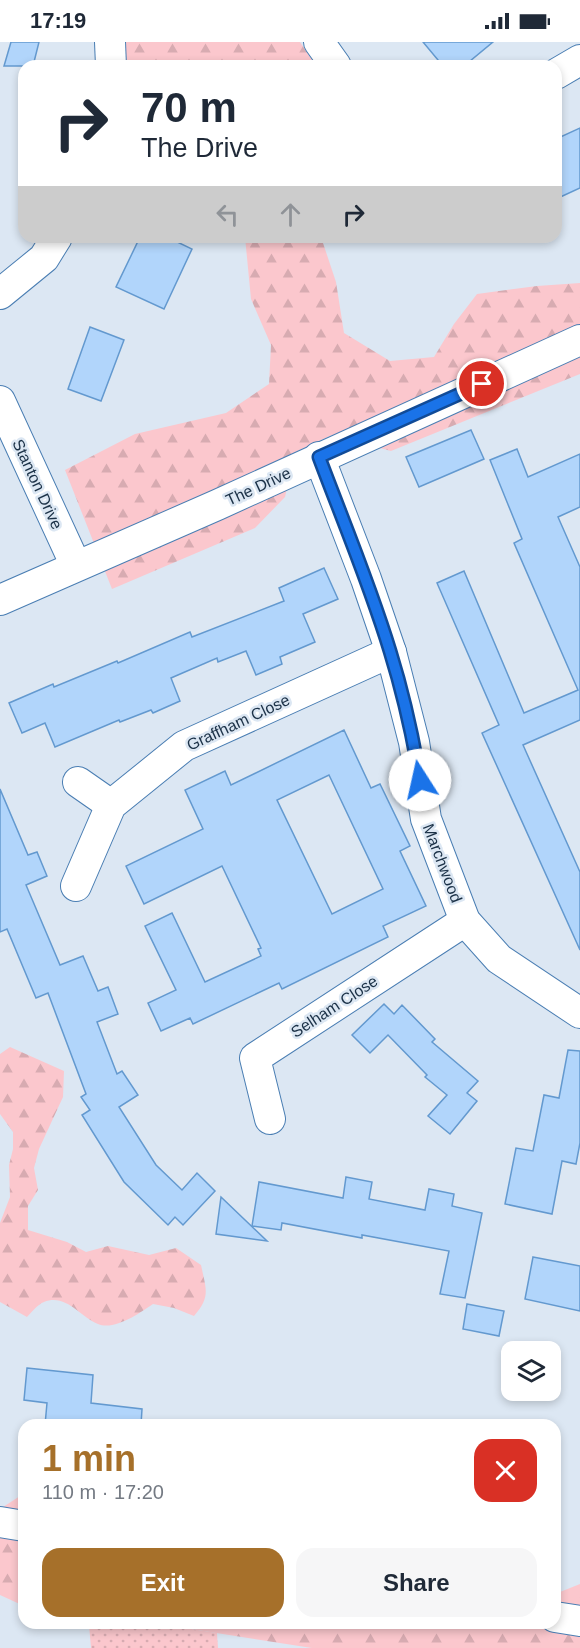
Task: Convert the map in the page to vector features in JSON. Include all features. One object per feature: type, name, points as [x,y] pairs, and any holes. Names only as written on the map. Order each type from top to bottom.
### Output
[{"type":"street","points":[[110,42],[111,60]]},
{"type":"street","points":[[319,42],[332,60]]},
{"type":"street","points":[[562,70],[580,60]]},
{"type":"street","points":[[0,294],[44,258],[53,243]]},
{"type":"street","name":"The Drive","points":[[0,600],[217,505],[580,340]]},
{"type":"street","name":"Stanton Drive","points":[[0,401],[76,566]]},
{"type":"street","name":"Marchwood","points":[[319,457],[391,651],[414,742],[426,819],[465,921],[499,959],[580,1013]]},
{"type":"street","name":"Graffham Close","points":[[76,886],[111,806],[184,746],[391,651]]},
{"type":"street","points":[[78,782],[111,806]]},
{"type":"street","name":"Selham Close","points":[[270,1119],[255,1058],[465,921]]},
{"type":"street","points":[[0,1522],[18,1525]]},
{"type":"street","points":[[561,1618],[580,1621]]},
{"type":"green space","points":[[125,42],[300,42],[312,60],[126,60]]},
{"type":"green space","points":[[246,243],[323,243],[336,282],[344,333],[390,361],[434,357],[454,324],[477,294],[580,283],[580,374],[391,451],[332,435],[295,452],[285,497],[255,528],[112,589],[65,470],[135,434],[226,413],[269,384],[271,345],[251,299]]},
{"type":"green space","points":[[10,1047],[64,1071],[63,1097],[39,1149],[34,1168],[38,1190],[28,1206],[28,1230],[67,1242],[86,1252],[108,1246],[149,1255],[176,1248],[201,1265],[206,1292],[203,1303],[194,1316],[174,1308],[153,1304],[127,1320],[104,1326],[91,1321],[66,1303],[59,1301],[52,1300],[42,1303],[27,1317],[0,1302],[0,1223],[10,1197],[9,1165],[13,1149],[13,1132],[0,1114],[0,1054]]},
{"type":"green space","points":[[18,1497],[18,1603],[0,1595],[0,1509]]},
{"type":"green space","points":[[580,1584],[580,1648],[312,1648],[191,1629],[561,1629],[561,1592]]},
{"type":"green space","points":[[89,1629],[191,1629],[217,1633],[218,1648],[91,1648]]},
{"type":"building","points":[[11,42],[39,42],[34,60],[18,60],[18,66],[4,66]]},
{"type":"building","points":[[423,42],[493,42],[471,60],[438,60]]},
{"type":"building","points":[[580,128],[580,188],[562,196],[562,136]]},
{"type":"building","points":[[137,243],[180,243],[192,249],[164,309],[116,287]]},
{"type":"building","points":[[90,327],[124,340],[101,401],[68,389]]},
{"type":"building","points":[[471,430],[484,459],[419,487],[406,457]]},
{"type":"building","points":[[517,449],[528,477],[580,454],[580,507],[558,517],[580,567],[580,720],[523,745],[580,872],[580,950],[482,733],[499,725],[437,583],[464,571],[524,713],[578,690],[514,543],[522,539],[490,460]]},
{"type":"building","points":[[324,568],[338,599],[303,614],[315,642],[280,657],[282,664],[256,675],[246,651],[218,662],[217,658],[171,678],[180,701],[153,713],[151,710],[120,722],[119,720],[55,747],[45,723],[22,733],[9,703],[53,684],[54,687],[117,661],[118,663],[190,632],[192,637],[284,601],[279,588]]},
{"type":"building","points":[[344,730],[371,788],[380,784],[410,846],[400,851],[426,906],[383,926],[388,937],[282,989],[279,983],[193,1024],[190,1018],[161,1031],[148,1003],[176,990],[145,926],[172,913],[205,982],[261,956],[258,949],[261,948],[222,866],[144,904],[126,866],[203,829],[185,790],[225,771],[231,785]],"holes":[[[329,775],[383,889],[332,914],[277,800]]]},
{"type":"building","points":[[0,789],[28,855],[37,852],[47,876],[26,885],[60,965],[83,956],[98,991],[108,987],[118,1014],[97,1022],[117,1074],[122,1071],[138,1095],[119,1107],[156,1165],[182,1190],[197,1173],[215,1191],[183,1225],[175,1217],[168,1225],[124,1182],[82,1115],[90,1110],[81,1097],[86,1094],[48,993],[36,998],[7,929],[0,932]]},
{"type":"building","points":[[384,1004],[394,1014],[402,1005],[435,1039],[432,1042],[478,1081],[467,1093],[477,1101],[450,1134],[428,1116],[447,1095],[425,1077],[427,1075],[388,1035],[370,1053],[352,1035]]},
{"type":"building","points":[[568,1050],[580,1051],[580,1143],[576,1164],[562,1161],[552,1214],[505,1204],[516,1148],[533,1151],[544,1095],[559,1098]]},
{"type":"building","points":[[346,1177],[372,1182],[369,1199],[425,1210],[429,1189],[454,1194],[452,1206],[482,1213],[465,1298],[440,1294],[449,1251],[282,1223],[281,1230],[252,1226],[259,1182],[343,1198]]},
{"type":"building","points":[[221,1197],[267,1241],[216,1234]]},
{"type":"building","points":[[533,1257],[580,1266],[580,1311],[525,1299]]},
{"type":"building","points":[[467,1304],[504,1311],[499,1336],[463,1329]]},
{"type":"building","points":[[27,1368],[93,1375],[91,1403],[142,1409],[141,1419],[46,1419],[47,1403],[24,1400]]},
{"type":"route","points":[[420,780],[414,742],[391,651],[319,457],[482,384]]}]
